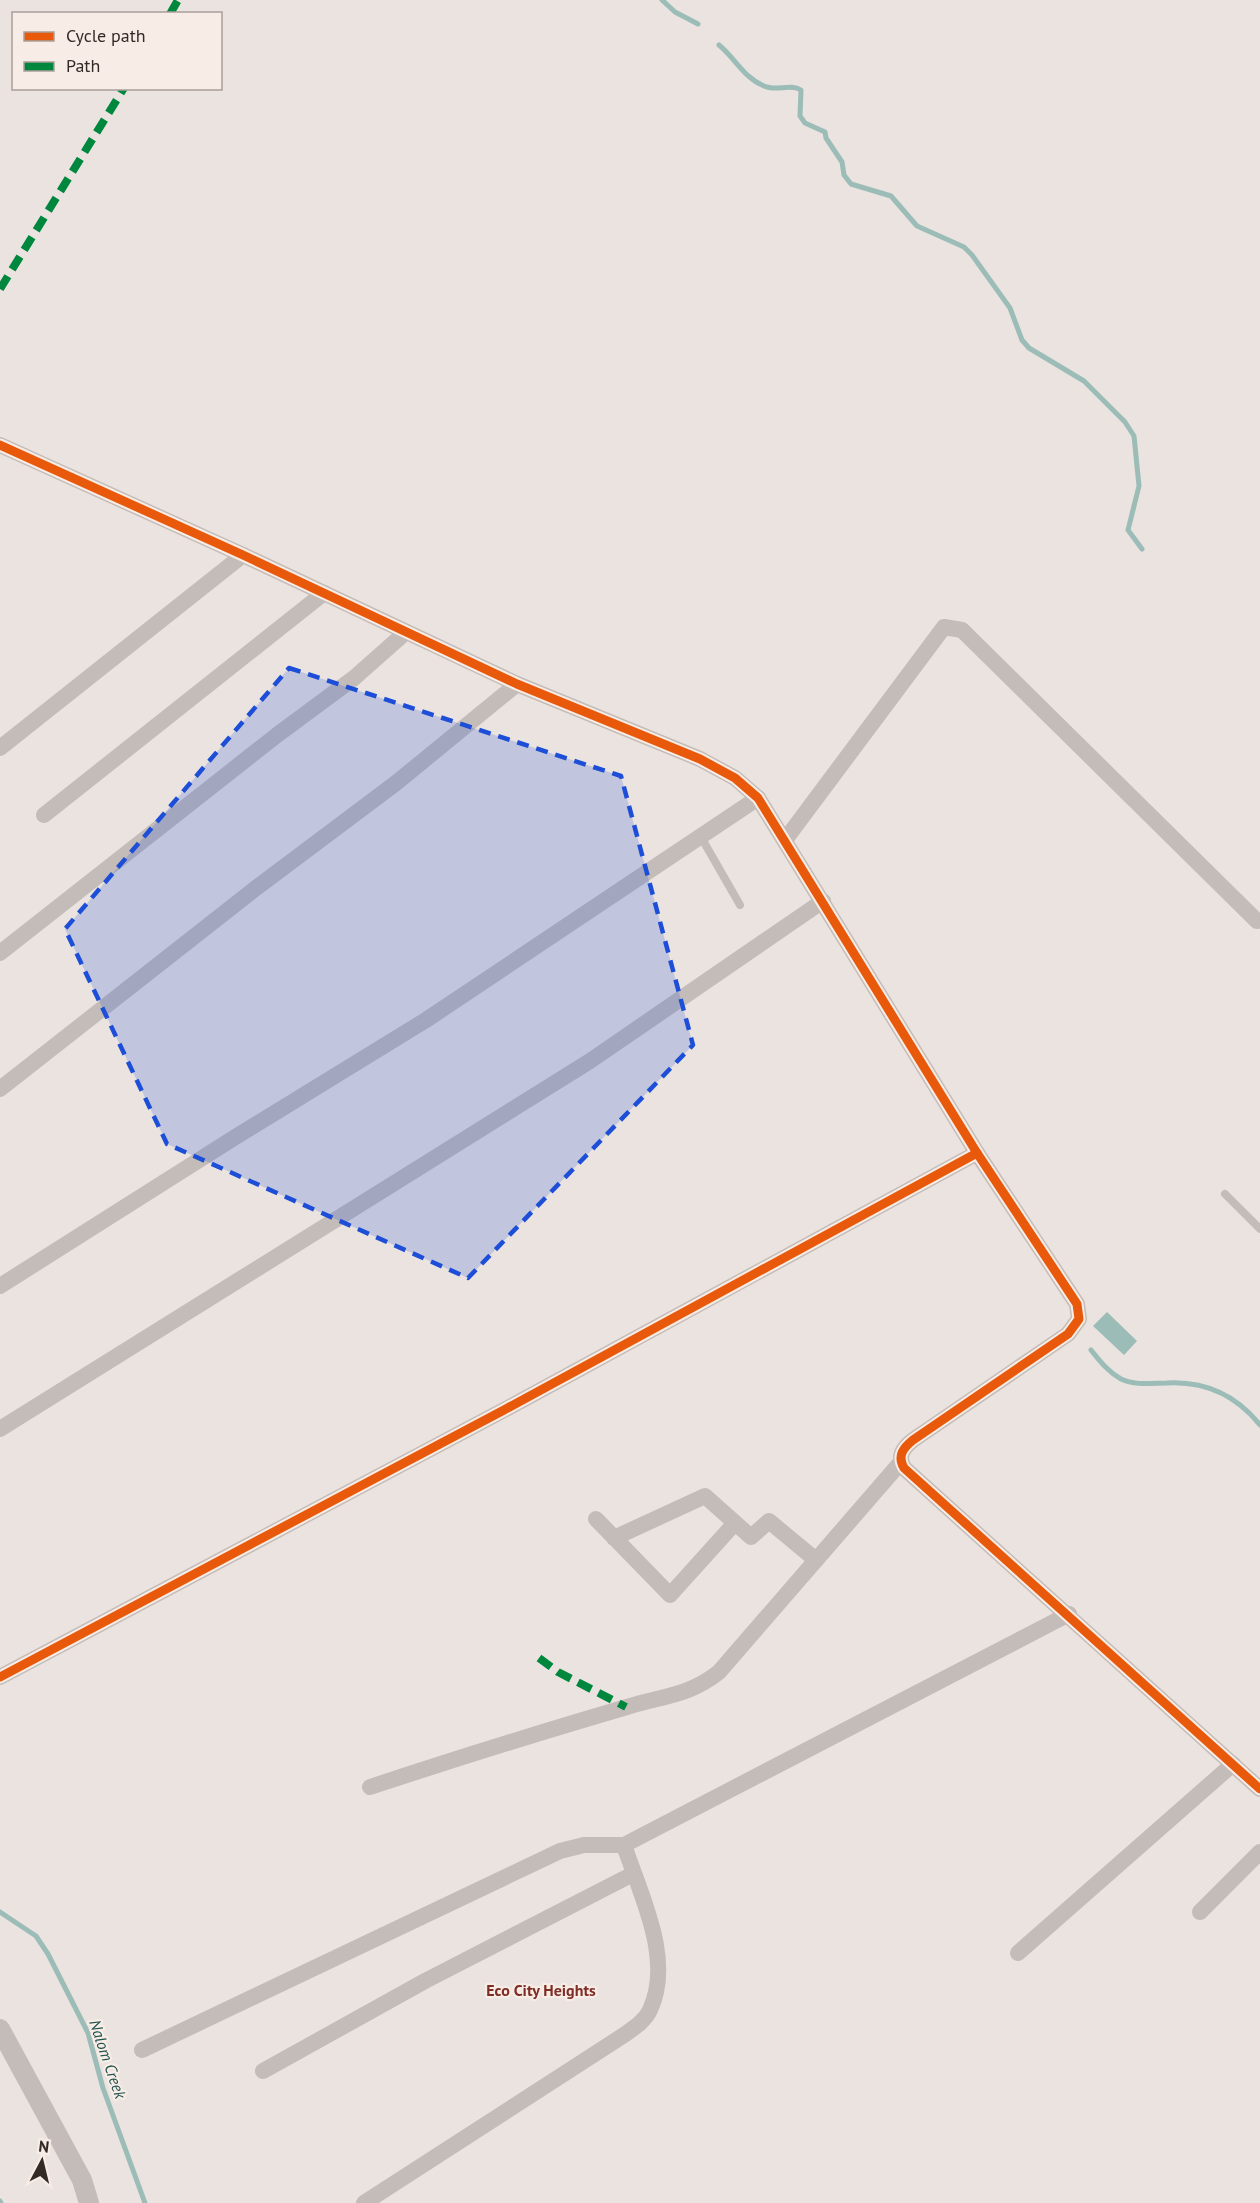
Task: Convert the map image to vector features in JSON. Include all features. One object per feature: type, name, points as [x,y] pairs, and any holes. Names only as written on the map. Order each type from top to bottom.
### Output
[{"type":"street","points":[[0,445],[243,555],[517,684],[700,759],[735,778],[758,798],[824,901],[977,1153],[1077,1304],[1079,1319],[1068,1334],[913,1440],[902,1452],[901,1462],[904,1468],[1069,1614],[1260,1790]]},
{"type":"street","points":[[0,748],[243,555]]},
{"type":"street","points":[[44,815],[324,593]]},
{"type":"street","points":[[785,840],[944,627],[953,627],[962,630],[1257,921]]},
{"type":"street","points":[[0,953],[277,735],[354,678],[406,632]]},
{"type":"street","points":[[0,1089],[256,888],[396,783],[517,684]]},
{"type":"street","points":[[0,1286],[426,1020],[758,798]]},
{"type":"street","points":[[0,1429],[590,1061],[824,901]]},
{"type":"street","points":[[0,1677],[504,1410],[977,1153]]},
{"type":"street","points":[[370,1787],[626,1707],[694,1689],[719,1672],[901,1462]]},
{"type":"street","points":[[614,1538],[705,1496],[751,1537],[769,1521],[816,1560]]},
{"type":"street","points":[[596,1520],[670,1595],[735,1523]]},
{"type":"street","points":[[142,2050],[560,1851],[584,1845],[624,1845],[1069,1614]]},
{"type":"street","points":[[1018,1953],[1233,1764]]},
{"type":"street","points":[[363,2203],[641,2023],[650,2011],[655,1995],[658,1967],[651,1926],[624,1845]]},
{"type":"street","points":[[1200,1912],[1260,1852]]},
{"type":"street","points":[[263,2071],[425,1981],[633,1874]]},
{"type":"street","points":[[0,2029],[82,2180],[89,2203]]},
{"type":"lane","points":[[701,837],[740,905]]},
{"type":"lane","points":[[1225,1194],[1260,1229]]},
{"type":"highlighted area","points":[[289,668],[621,776],[693,1045],[468,1278],[167,1144],[65,929]]},
{"type":"water","points":[[1107,1312],[1137,1341],[1124,1355],[1093,1326]]},
{"type":"waterway","points":[[662,0],[675,12],[698,24]]},
{"type":"waterway","points":[[719,45],[745,73],[764,86],[769,88],[792,87],[801,90],[800,116],[805,123],[825,132],[826,138],[842,162],[844,175],[851,184],[891,196],[917,226],[964,247],[1010,308],[1022,340],[1029,348],[1084,381],[1125,422],[1134,436],[1139,486],[1128,530],[1142,549]]},
{"type":"waterway","points":[[1091,1350],[1108,1370],[1121,1379],[1138,1383],[1194,1384],[1207,1388],[1230,1398],[1251,1414],[1260,1425]]},
{"type":"waterway","name":"Nalom Creek","points":[[0,1912],[36,1936],[48,1954],[88,2033],[103,2088],[145,2203]]},
{"type":"marked path","points":[[171,12],[178,0]]},
{"type":"marked path","points":[[0,289],[123,90]]},
{"type":"marked path","points":[[539,1658],[558,1672],[626,1707]]},
{"type":"cycle path","points":[[0,445],[243,555],[517,684],[700,759],[735,778],[758,798],[977,1153],[1077,1304],[1079,1319],[1068,1334],[913,1440],[902,1452],[901,1460],[904,1468],[1260,1789]]},
{"type":"cycle path","points":[[0,1677],[504,1410],[977,1153]]},
{"type":"district","name":"Eco City Heights","points":[[541,1990]]}]
